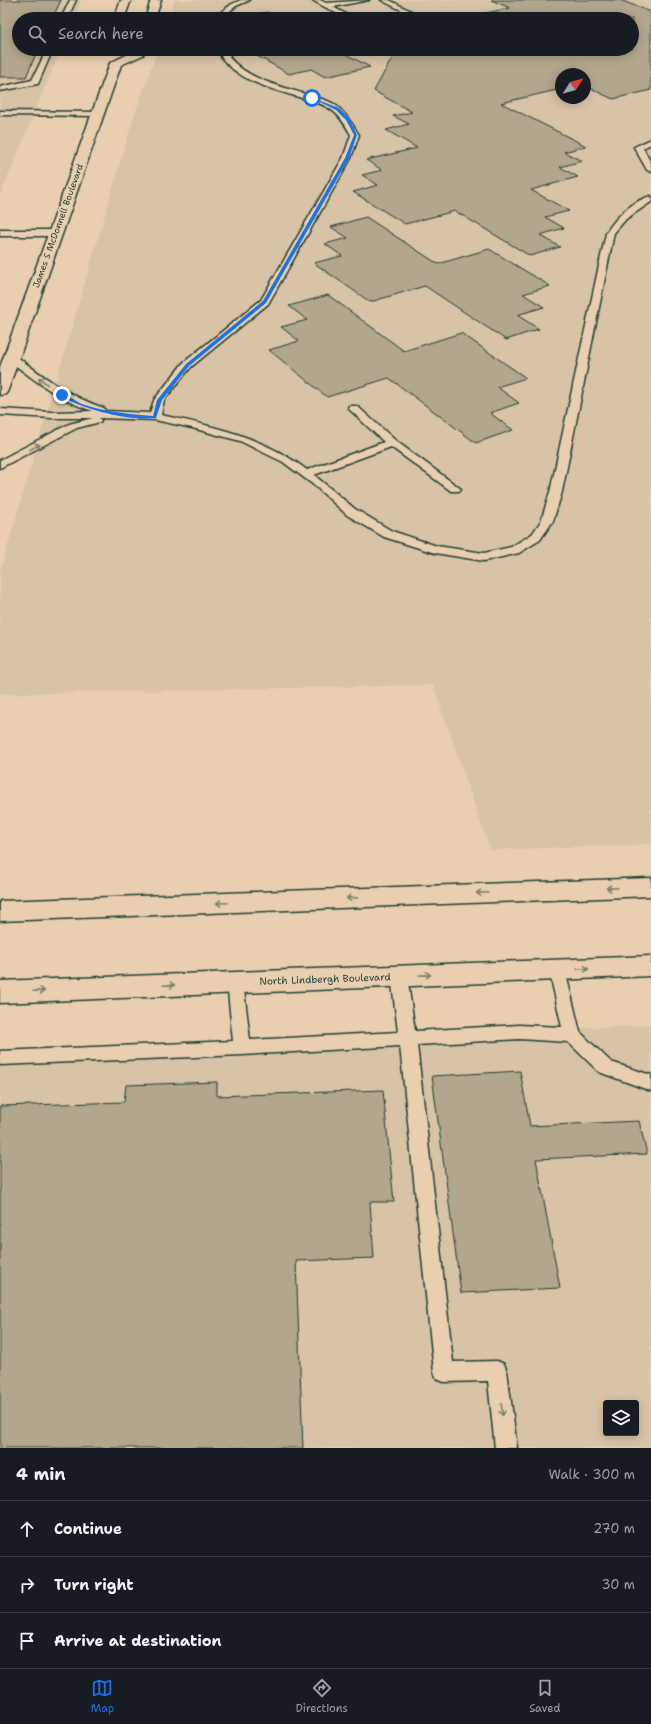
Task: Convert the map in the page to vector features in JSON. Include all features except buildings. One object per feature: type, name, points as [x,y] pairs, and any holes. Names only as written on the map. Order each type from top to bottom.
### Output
[{"type":"main road","points":[[122,12],[126,0]]},
{"type":"main road","points":[[152,12],[156,0]]},
{"type":"main road","points":[[109,56],[116,63],[131,56]]},
{"type":"main road","name":"James S McDonnell Boulevard","points":[[0,390],[116,63]]},
{"type":"main road","points":[[0,911],[651,887]]},
{"type":"main road","name":"North Lindbergh Boulevard","points":[[0,992],[651,966]]},
{"type":"lane","points":[[67,12],[73,0]]},
{"type":"lane","points":[[225,12],[234,5],[247,0]]},
{"type":"lane","points":[[315,0],[338,12]]},
{"type":"lane","points":[[325,5],[344,4],[366,0]]},
{"type":"lane","points":[[384,0],[409,12]]},
{"type":"lane","points":[[0,89],[35,82],[47,56]]},
{"type":"lane","points":[[155,417],[159,400],[187,365],[265,302],[347,158],[356,135],[347,119],[337,109],[326,103],[252,78],[237,71],[229,64],[226,56]]},
{"type":"lane","points":[[0,113],[98,114]]},
{"type":"lane","points":[[651,141],[638,147],[651,170]]},
{"type":"lane","points":[[0,412],[52,415],[116,414],[155,417],[194,425],[244,439],[288,460],[351,512],[388,534],[435,549],[484,557],[515,550],[536,537],[547,522],[556,492],[610,232],[617,221],[626,213],[651,199]]},
{"type":"lane","points":[[0,233],[56,233]]},
{"type":"lane","points":[[12,358],[62,395],[80,405],[116,414]]},
{"type":"lane","points":[[353,408],[392,443],[455,489]]},
{"type":"lane","points":[[0,464],[74,426],[116,414]]},
{"type":"lane","points":[[306,474],[392,443]]},
{"type":"lane","points":[[557,970],[572,1035],[605,1067],[644,1082],[651,1082]]},
{"type":"lane","points":[[399,976],[409,1039],[426,1184],[444,1372],[497,1371],[506,1448]]},
{"type":"lane","points":[[235,982],[242,1048]]},
{"type":"lane","points":[[0,1058],[242,1048],[519,1032],[572,1035]]},
{"type":"shaded area","points":[[0,0],[81,0],[77,12],[12,12],[12,56],[58,56],[0,196]]},
{"type":"shaded area","points":[[175,0],[651,0],[651,844],[490,850],[433,685],[0,694],[0,572],[133,119],[156,56],[639,56],[639,12],[171,12]]},
{"type":"shaded area","points":[[651,1025],[651,1448],[0,1448],[0,1052]]},
{"type":"route","points":[[62,395],[80,405],[116,414],[155,417],[159,400],[187,365],[265,302],[347,158],[356,135],[347,119],[337,109],[312,98]]}]
